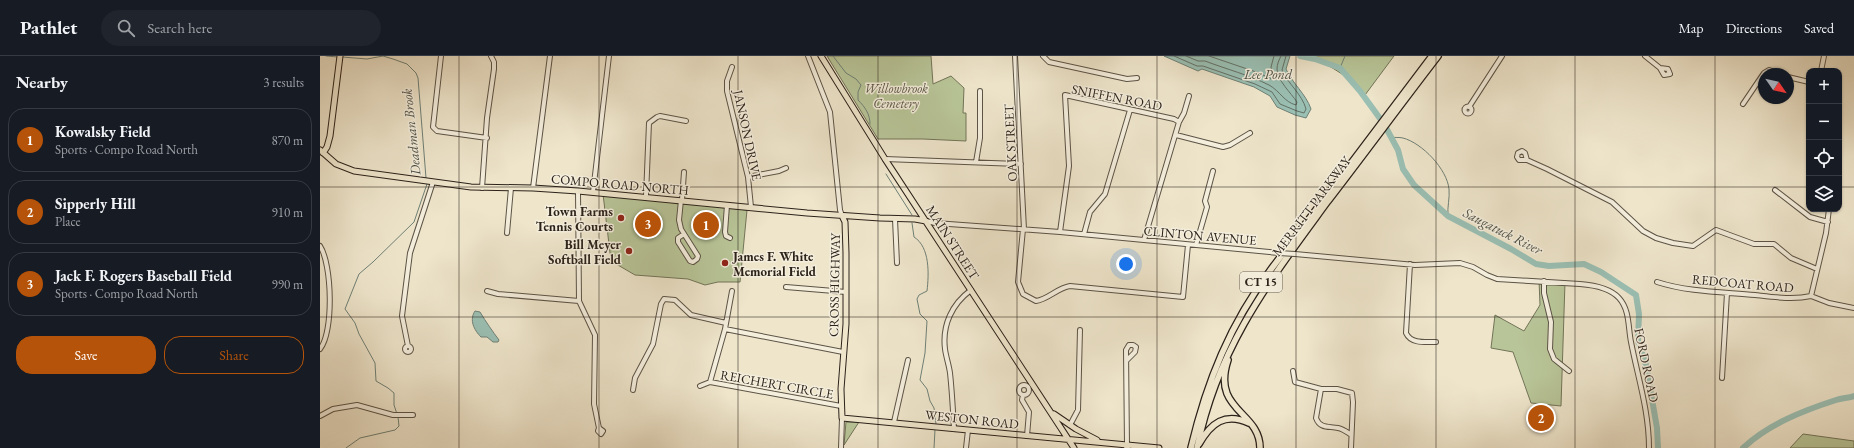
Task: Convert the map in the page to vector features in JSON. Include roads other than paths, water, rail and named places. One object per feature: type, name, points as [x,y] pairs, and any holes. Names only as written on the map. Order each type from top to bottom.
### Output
[{"type":"highway","name":"MERRITT PARKWAY","points":[[1394,110],[1432,56]]},
{"type":"highway","name":"MERRITT PARKWAY","points":[[1194,448],[1204,400],[1216,366],[1244,310],[1265,277],[1394,110],[1438,56]]},
{"type":"highway","name":"MERRITT PARKWAY","points":[[1194,448],[1216,381],[1227,355],[1245,320],[1282,264],[1371,140]]},
{"type":"highway","points":[[1245,320],[1228,360],[1224,378],[1229,400],[1236,410],[1251,424],[1258,436],[1260,448]]},
{"type":"highway","points":[[1194,448],[1209,430],[1221,421],[1238,419],[1251,424]]},
{"type":"main road","points":[[321,151],[329,139],[340,56]]},
{"type":"main road","name":"MAIN STREET","points":[[820,56],[885,159],[1052,412],[1074,448]]},
{"type":"main road","name":"COMPO ROAD NORTH","points":[[321,151],[336,164],[354,171],[482,188],[533,188],[593,192],[842,216],[915,219],[926,221]]},
{"type":"main road","name":"CROSS HIGHWAY","points":[[842,216],[845,222],[846,292],[846,324],[843,352],[841,406],[842,418]]},
{"type":"main road","name":"WESTON ROAD","points":[[1052,412],[1070,425],[1100,442]]},
{"type":"main road","name":"WESTON ROAD","points":[[842,418],[1100,442],[1127,447],[1159,448]]},
{"type":"street","points":[[441,56],[433,127],[437,131],[486,138]]},
{"type":"street","points":[[482,188],[494,69],[494,62],[491,56]]},
{"type":"street","points":[[533,188],[550,56]]},
{"type":"street","points":[[593,192],[609,56]]},
{"type":"street","name":"CROSS HIGHWAY","points":[[808,56],[830,112],[842,216]]},
{"type":"street","name":"OAK STREET","points":[[1015,56],[1024,229],[1018,282],[1023,294],[1036,301],[1044,299],[1064,287],[1070,286],[1183,297],[1188,245]]},
{"type":"street","points":[[1043,56],[1047,61],[1056,64],[1127,79],[1136,78]]},
{"type":"street","points":[[1470,107],[1502,56]]},
{"type":"street","points":[[1644,56],[1660,68]]},
{"type":"street","points":[[1822,68],[1824,56]]},
{"type":"street","name":"JANSON DRIVE","points":[[732,67],[727,81],[727,91],[748,177],[751,207]]},
{"type":"street","points":[[1794,78],[1806,81]]},
{"type":"street","points":[[1743,104],[1758,82]]},
{"type":"street","points":[[976,162],[980,138],[980,91]]},
{"type":"street","name":"SNIFFEN ROAD","points":[[1060,232],[1069,166],[1065,95],[1174,119],[1179,122]]},
{"type":"street","points":[[1144,240],[1179,122],[1184,113],[1189,96]]},
{"type":"street","points":[[1084,234],[1090,212],[1105,194],[1130,110]]},
{"type":"street","points":[[646,196],[649,123],[660,116],[686,121]]},
{"type":"street","points":[[1176,135],[1223,147],[1230,145],[1250,132]]},
{"type":"street","points":[[885,159],[1021,164]]},
{"type":"street","points":[[1528,160],[1612,202],[1643,231],[1663,240],[1693,246],[1716,230],[1754,244],[1774,244],[1792,258],[1817,269]]},
{"type":"street","points":[[748,177],[779,171],[786,168]]},
{"type":"street","points":[[1196,245],[1207,207],[1204,201],[1212,171]]},
{"type":"street","points":[[684,172],[679,220],[684,234],[698,256],[693,262],[678,242],[678,238],[684,234]]},
{"type":"street","points":[[408,346],[402,316],[410,253],[429,181]]},
{"type":"street","points":[[507,233],[511,188]]},
{"type":"street","points":[[1775,190],[1810,217],[1828,222]]},
{"type":"street","points":[[578,191],[579,301],[595,335],[594,404],[599,428]]},
{"type":"street","points":[[727,205],[725,232],[726,236],[730,238]]},
{"type":"street","name":"REDCOAT ROAD","points":[[1657,282],[1678,288],[1727,293],[1773,297],[1803,298],[1811,296],[1828,222],[1828,212]]},
{"type":"street","points":[[895,219],[897,263]]},
{"type":"street","name":"CLINTON AVENUE","points":[[926,221],[1410,264],[1460,263],[1473,267],[1495,278],[1593,286],[1612,293]]},
{"type":"street","points":[[320,246],[325,259],[330,293],[329,319],[324,343],[320,349]]},
{"type":"street","points":[[1410,264],[1406,334],[1408,338],[1414,341],[1436,342]]},
{"type":"street","points":[[1544,281],[1544,292],[1551,322],[1550,349],[1554,359],[1570,371]]},
{"type":"street","points":[[786,287],[846,292]]},
{"type":"street","points":[[954,428],[950,374],[945,348],[945,332],[949,317],[956,304],[971,290]]},
{"type":"street","points":[[487,291],[498,294],[579,301]]},
{"type":"street","name":"REICHERT CIRCLE","points":[[710,382],[725,329],[732,291]]},
{"type":"street","name":"FORD ROAD","points":[[1612,293],[1619,298],[1626,312],[1630,342],[1646,409],[1649,448]]},
{"type":"street","points":[[1722,378],[1727,293]]},
{"type":"street","points":[[1811,296],[1829,303],[1854,308]]},
{"type":"street","points":[[633,390],[635,378],[653,344],[661,304],[664,299],[674,300],[691,315],[726,323]]},
{"type":"street","points":[[725,329],[843,352]]},
{"type":"street","points":[[1070,425],[1078,410],[1080,330]]},
{"type":"street","points":[[894,422],[908,360]]},
{"type":"street","points":[[1127,360],[1127,447]]},
{"type":"street","points":[[1293,371],[1295,382],[1321,389],[1338,389],[1352,393],[1353,402],[1350,448]]},
{"type":"street","name":"REICHERT CIRCLE","points":[[700,386],[710,382],[841,406]]},
{"type":"street","points":[[1321,389],[1317,411],[1317,422],[1322,426],[1340,428],[1350,434]]},
{"type":"street","points":[[1023,395],[1022,400],[1029,412],[1027,436]]},
{"type":"street","points":[[320,416],[333,409],[357,405],[397,415],[413,415]]},
{"type":"street","name":"CROSS HIGHWAY","points":[[841,448],[842,418]]},
{"type":"street","points":[[966,448],[968,430]]},
{"type":"water","name":"Lee Pond","points":[[1164,56],[1290,56],[1286,69],[1306,98],[1311,109],[1306,118],[1295,115],[1277,107],[1270,96],[1254,87],[1202,69],[1198,71]]},
{"type":"water","points":[[475,311],[480,312],[499,340],[498,342],[493,342],[487,337],[481,337],[476,331],[472,321]]},
{"type":"waterway","name":"Deadman Brook","points":[[326,56],[338,57]]},
{"type":"waterway","name":"Deadman Brook","points":[[342,57],[367,59],[383,56],[407,64],[416,73],[418,78],[426,178]]},
{"type":"waterway","points":[[833,56],[846,73],[856,79],[861,85],[858,92],[858,100],[867,111],[870,124]]},
{"type":"waterway","name":"Saugatuck River","points":[[1300,56],[1315,59],[1340,68],[1360,91],[1384,124],[1398,150],[1403,169],[1414,185],[1448,216],[1536,264],[1549,266],[1584,264],[1601,272],[1636,295],[1639,314],[1638,341],[1646,365],[1657,428],[1658,448]]},
{"type":"waterway","points":[[1340,68],[1345,56]]},
{"type":"waterway","points":[[1391,137],[1403,138],[1418,145],[1439,165],[1444,173],[1449,189],[1448,216]]},
{"type":"waterway","points":[[886,174],[912,215]]},
{"type":"waterway","name":"Deadman Brook","points":[[397,414],[394,405],[394,393],[376,381],[375,363],[359,334],[355,323],[345,309],[359,274],[414,222],[427,184]]},
{"type":"waterway","points":[[912,223],[914,237],[919,241],[926,254],[928,269],[927,291],[919,295],[917,299],[920,314],[927,321],[925,353],[920,380],[927,389],[930,401],[934,408],[936,424]]},
{"type":"waterway","points":[[1743,448],[1753,439],[1786,419],[1823,404],[1854,396]]},
{"type":"waterway","name":"Deadman Brook","points":[[346,448],[360,438],[395,430],[399,426],[398,417]]},
{"type":"waterway","points":[[934,448],[935,430]]},
{"type":"place","name":"Town Farms Tennis Courts","points":[[621,218]]},
{"type":"place","name":"Jack F. Rogers Baseball Field","points":[[648,224]]},
{"type":"place","name":"Kowalsky Field","points":[[706,225]]},
{"type":"place","name":"Bill Meyer Softball Field","points":[[629,251]]},
{"type":"place","name":"James F. White Memorial Field","points":[[725,263]]},
{"type":"place","name":"Sipperly Hill","points":[[1541,418]]},
{"type":"park label","name":"Willowbrook Cemetery","points":[[896,96]]}]
